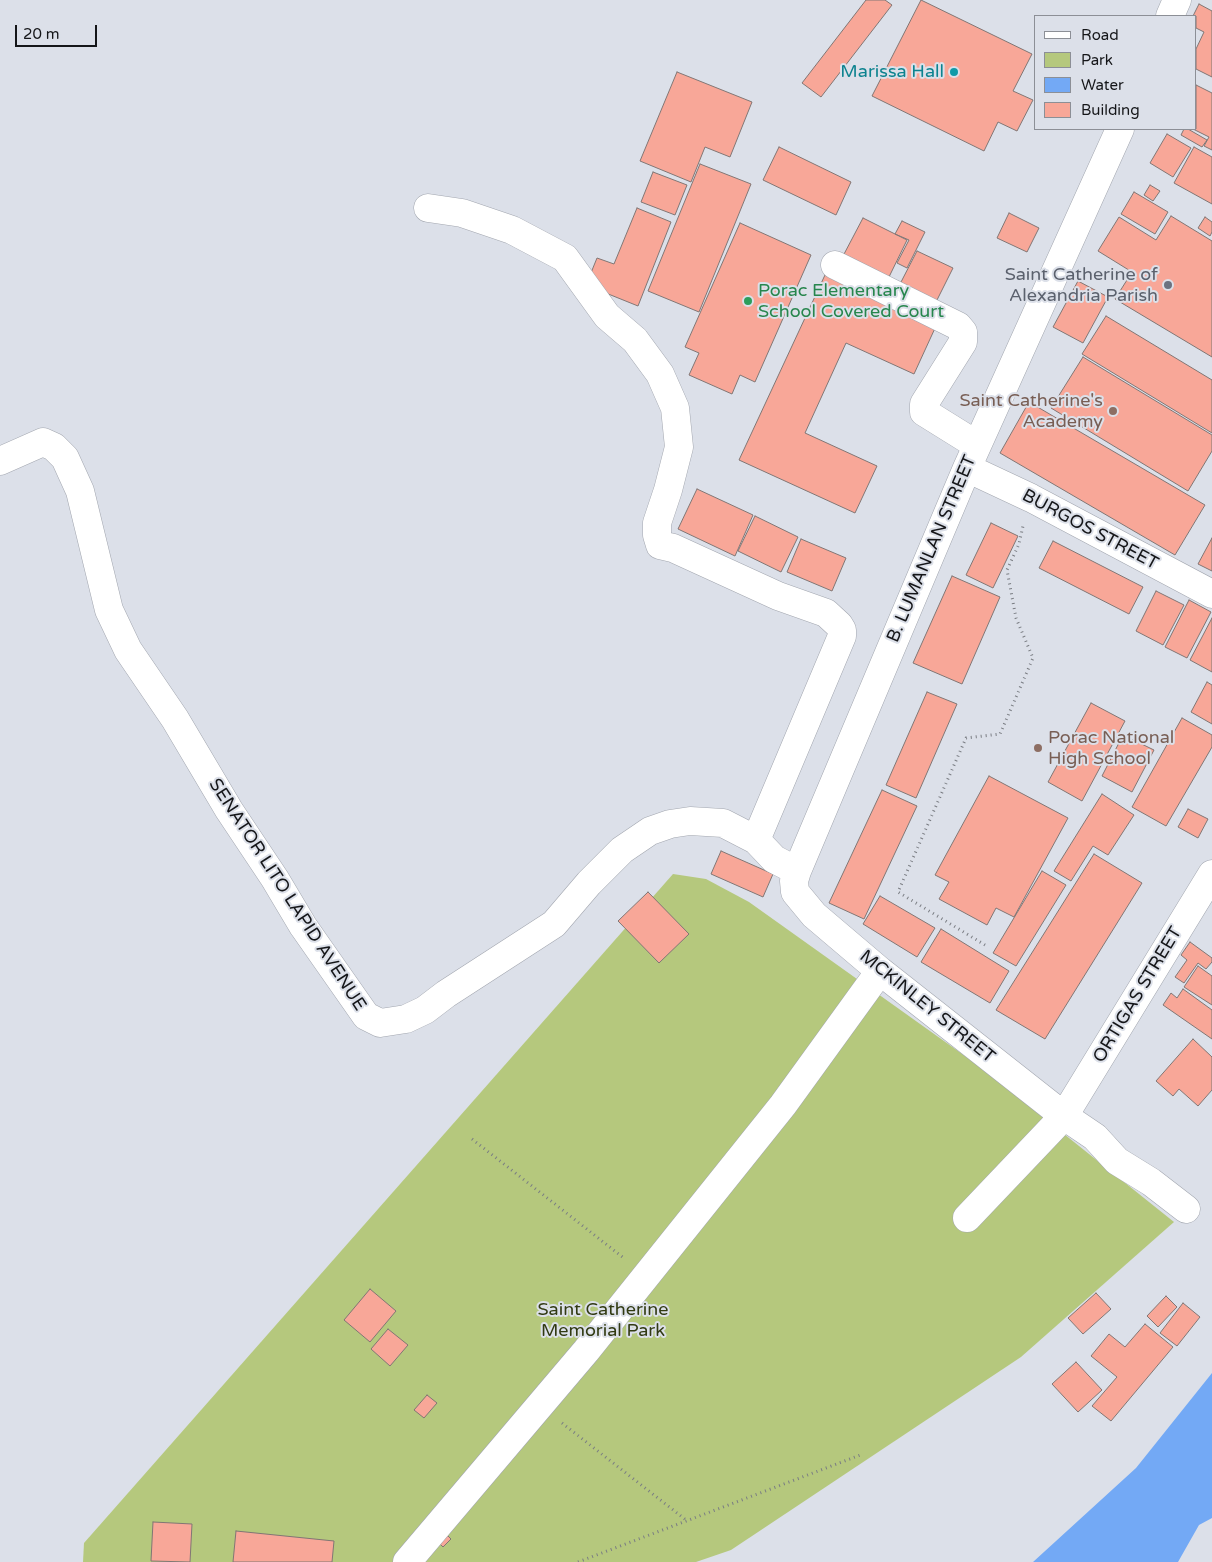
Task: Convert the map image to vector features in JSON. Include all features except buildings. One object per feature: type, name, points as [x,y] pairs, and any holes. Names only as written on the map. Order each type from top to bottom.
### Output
[{"type":"street","points":[[1170,15],[1177,0]]},
{"type":"street","name":"B. LUMANLAN STREET","points":[[796,881],[972,456],[1120,130]]},
{"type":"street","points":[[428,208],[462,213],[512,230],[565,258],[607,316],[635,340],[660,374],[675,408],[679,447],[657,523],[657,535],[660,545],[673,548],[778,596],[826,613],[839,624],[842,636],[756,840]]},
{"type":"street","name":"BURGOS STREET","points":[[835,265],[958,326],[962,332],[962,342],[924,404],[924,412],[972,456],[1031,498],[1212,594]]},
{"type":"street","name":"SENATOR LITO LAPID AVENUE","points":[[0,461],[43,442],[54,447],[65,458],[80,491],[109,610],[128,650],[175,719],[229,810],[275,879],[302,926],[366,1016],[380,1023],[406,1019],[425,1010],[446,994],[554,924],[589,883],[622,850],[650,831],[670,824],[690,821],[723,823],[756,840],[796,881]]},
{"type":"street","name":"ORTIGAS STREET","points":[[967,1218],[1064,1116],[1212,875]]},
{"type":"street","name":"MCKINLEY STREET","points":[[796,881],[814,915],[880,970],[1064,1116],[1095,1137],[1117,1160],[1151,1182],[1186,1209]]},
{"type":"street","points":[[407,1562],[586,1352],[783,1105],[880,970]]},
{"type":"path","points":[[985,945],[898,892],[966,738],[1000,734],[1032,658],[1016,618],[1007,570],[1019,544],[1031,498]]},
{"type":"path","points":[[472,1139],[646,1276]]},
{"type":"path","points":[[539,1406],[686,1520]]},
{"type":"path","points":[[578,1562],[863,1454]]},
{"type":"green space","name":"Saint Catherine Memorial Park","points":[[673,874],[706,879],[749,902],[979,1066],[1174,1222],[1021,1357],[731,1550],[696,1562],[83,1562],[84,1543]]},
{"type":"water","points":[[1212,1373],[1212,1518],[1199,1525],[1178,1562],[1033,1562],[1136,1468]]},
{"type":"place","name":"Marissa Hall","points":[[954,72]]},
{"type":"place","name":"Saint Catherine of Alexandria Parish","points":[[1168,285]]},
{"type":"place","name":"Porac Elementary School Covered Court","points":[[748,301]]},
{"type":"place","name":"Saint Catherine's Academy","points":[[1113,411]]},
{"type":"place","name":"Porac National High School","points":[[1038,748]]}]
